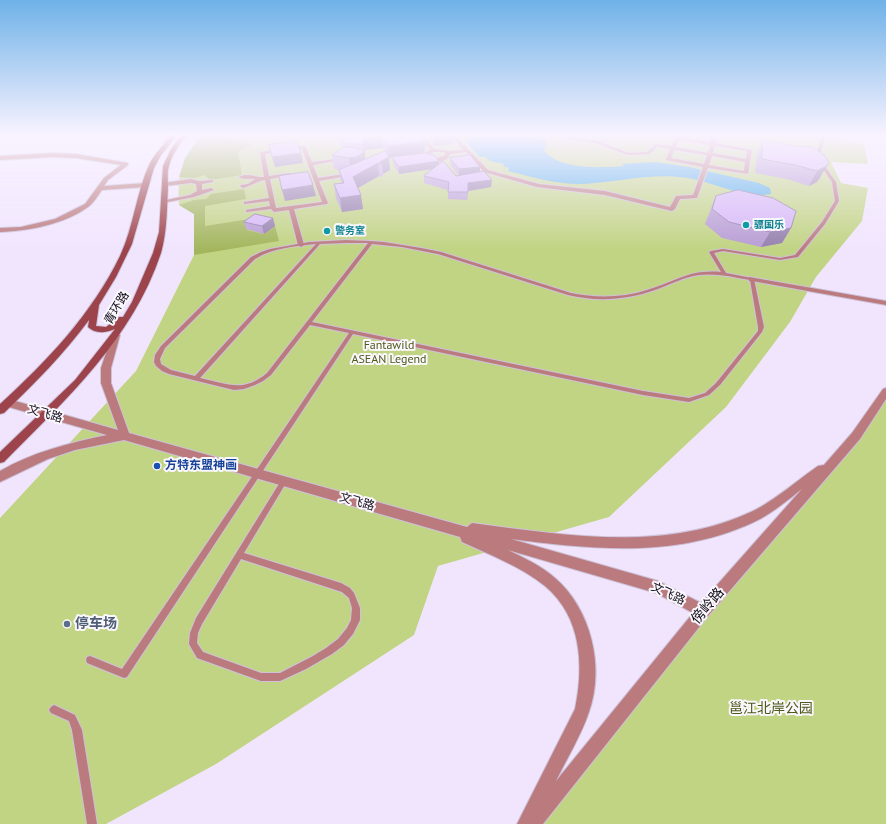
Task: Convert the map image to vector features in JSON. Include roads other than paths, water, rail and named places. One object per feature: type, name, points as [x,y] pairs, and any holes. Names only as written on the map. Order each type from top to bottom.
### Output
[{"type":"main road","name":"青环路","points":[[4,406],[35,377],[73,336],[112,279],[125,254],[133,232],[149,172]]},
{"type":"main road","name":"青环路","points":[[0,459],[78,382],[116,335],[136,302],[157,253],[162,232],[167,172]]},
{"type":"main road","points":[[96,304],[92,327],[98,331],[117,326],[136,302]]},
{"type":"street","points":[[0,230],[20,229],[57,220],[87,205],[106,178],[114,172]]},
{"type":"street","points":[[267,172],[274,210],[324,203],[313,172]]},
{"type":"street","points":[[491,172],[539,186],[605,193],[672,209],[678,198],[694,197],[704,172]]},
{"type":"street","points":[[242,177],[248,176],[259,179],[298,174]]},
{"type":"street","points":[[316,180],[359,174]]},
{"type":"street","points":[[481,177],[496,174]]},
{"type":"street","points":[[243,186],[250,185],[259,179]]},
{"type":"street","points":[[165,184],[191,181],[199,183],[210,181]]},
{"type":"street","points":[[199,183],[200,192]]},
{"type":"street","points":[[100,188],[146,185]]},
{"type":"street","points":[[164,202],[211,190]]},
{"type":"street","points":[[246,203],[272,199]]},
{"type":"street","points":[[248,211],[274,207]]},
{"type":"street","points":[[291,208],[301,245]]},
{"type":"street","points":[[752,279],[886,303]]},
{"type":"street","points":[[0,477],[27,462],[47,454],[83,444],[125,436],[106,383],[106,368],[116,335]]},
{"type":"street","name":"傍岭路","points":[[532,824],[703,611],[856,436],[886,391]]},
{"type":"street","name":"文飞路","points":[[4,406],[46,414],[658,587],[703,611]]},
{"type":"street","points":[[441,526],[564,540],[609,543],[651,542],[687,538],[726,528],[758,514],[835,460]]},
{"type":"street","points":[[441,526],[532,570],[546,579],[569,604],[584,636],[588,654],[589,674],[587,692],[582,711],[526,824]]},
{"type":"lane","points":[[724,274],[711,252],[723,250],[780,259],[796,256],[824,223],[837,201],[834,182],[827,172]]},
{"type":"lane","points":[[308,323],[643,393],[689,400],[707,394],[718,384],[760,331],[761,320],[752,279],[724,274],[699,274],[686,276],[649,291],[632,295],[586,298],[439,253],[402,245],[371,242],[342,241],[269,250],[253,258],[163,347],[156,359],[158,365],[162,370],[234,388],[254,384],[269,374],[308,323],[371,242]]},
{"type":"lane","points":[[196,379],[319,243]]},
{"type":"lane","points":[[90,660],[124,674],[352,332]]},
{"type":"lane","points":[[239,555],[341,587],[349,591],[354,599],[357,611],[354,623],[347,636],[338,645],[280,677],[275,678],[262,677],[200,655],[193,644],[194,633],[199,621],[239,555],[284,481]]},
{"type":"lane","points":[[54,710],[72,718],[78,730],[92,824]]},
{"type":"water","points":[[514,172],[713,172],[759,183],[770,188],[771,194],[750,194],[699,180],[664,176],[573,184]]},
{"type":"place","name":"骠国乐","points":[[746,225]]},
{"type":"place","name":"警务室","points":[[327,231]]},
{"type":"place","name":"方特东盟神画","points":[[157,466]]},
{"type":"place","name":"停车场","points":[[67,624]]},
{"type":"park label","name":"Fantawild ASEAN Legend","points":[[389,353]]},
{"type":"park label","name":"邕江北岸公园","points":[[771,709]]}]
